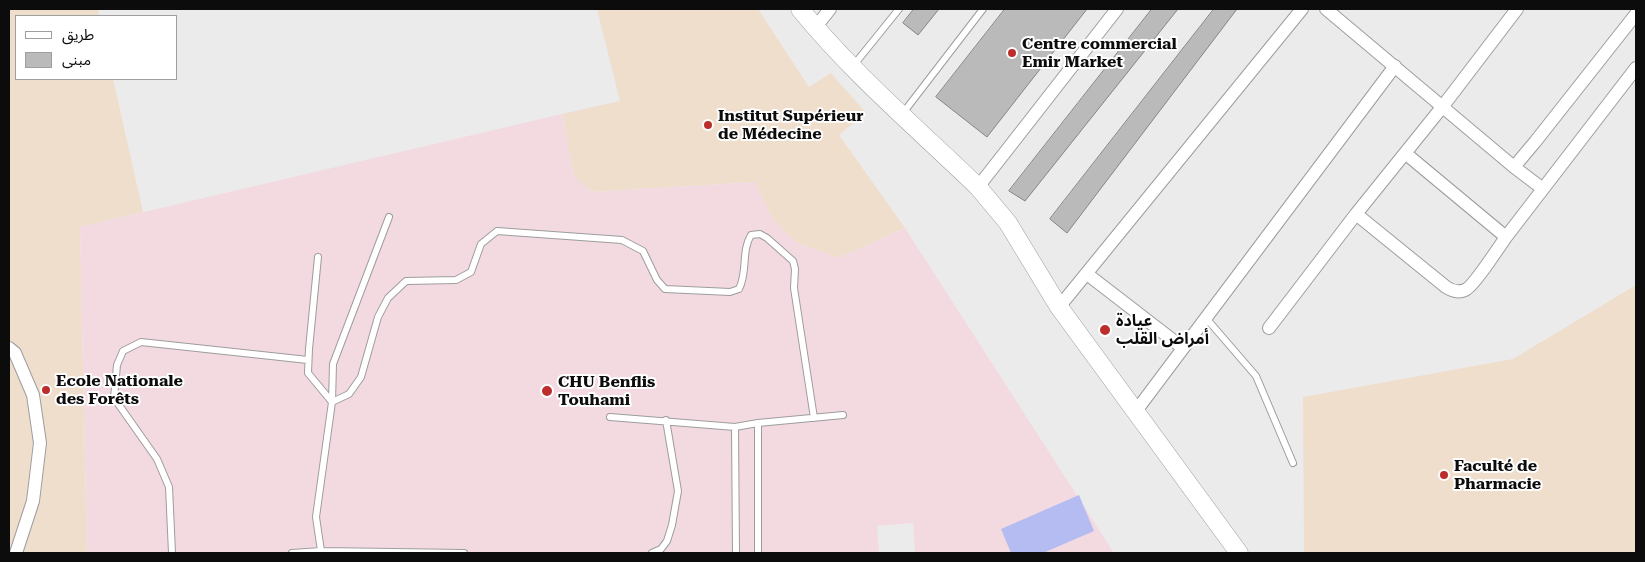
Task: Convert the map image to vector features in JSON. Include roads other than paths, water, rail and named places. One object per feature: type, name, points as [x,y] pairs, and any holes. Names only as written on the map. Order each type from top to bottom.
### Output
[{"type":"street","points":[[800,9],[815,28],[852,67],[978,187],[1008,223],[1059,306],[1240,553]]},
{"type":"street","points":[[815,28],[830,9]]},
{"type":"street","points":[[978,187],[1117,9]]},
{"type":"street","points":[[1059,306],[1302,9]]},
{"type":"street","points":[[1326,9],[1542,189]]},
{"type":"street","points":[[1269,328],[1517,9]]},
{"type":"street","points":[[1514,167],[1536,142],[1636,14]]},
{"type":"street","points":[[1136,411],[1395,66]]},
{"type":"street","points":[[1356,214],[1452,291],[1464,291],[1469,288],[1542,189],[1636,68]]},
{"type":"street","points":[[1405,152],[1506,237]]},
{"type":"street","points":[[1087,274],[1183,348]]},
{"type":"street","points":[[9,348],[15,353],[34,395],[40,443],[33,501],[16,553]]},
{"type":"lane","points":[[852,67],[899,9]]},
{"type":"lane","points":[[902,114],[983,9]]},
{"type":"lane","points":[[321,551],[316,517],[332,402],[333,364],[389,217]]},
{"type":"lane","points":[[332,402],[349,394],[361,377],[378,317],[388,298],[406,281],[456,280],[471,272],[481,244],[498,232],[622,240],[643,251],[657,280],[665,288],[730,292],[739,289],[744,280],[747,241],[751,235],[760,234],[793,261],[796,269],[794,288],[814,418]]},
{"type":"lane","points":[[318,257],[308,373],[332,402]]},
{"type":"lane","points":[[1206,318],[1256,376],[1293,464]]},
{"type":"lane","points":[[172,553],[169,487],[157,459],[114,398],[117,365],[123,351],[141,342],[308,360]]},
{"type":"lane","points":[[610,417],[735,427],[843,415]]},
{"type":"lane","points":[[652,553],[661,549],[667,541],[678,491],[666,420]]},
{"type":"lane","points":[[758,423],[758,553]]},
{"type":"lane","points":[[735,427],[736,553]]},
{"type":"lane","points":[[292,553],[321,551],[464,553]]},
{"type":"place","name":"Centre commercial Emir Market","points":[[1012,53]]},
{"type":"place","name":"Institut Supérieur de Médecine","points":[[708,125]]},
{"type":"place","name":"عيادة أمراض القلب","points":[[1105,330]]},
{"type":"place","name":"Ecole Nationale des Forêts","points":[[46,390]]},
{"type":"place","name":"CHU Benflis Touhami","points":[[547,391]]},
{"type":"place","name":"Faculté de Pharmacie","points":[[1444,475]]}]
